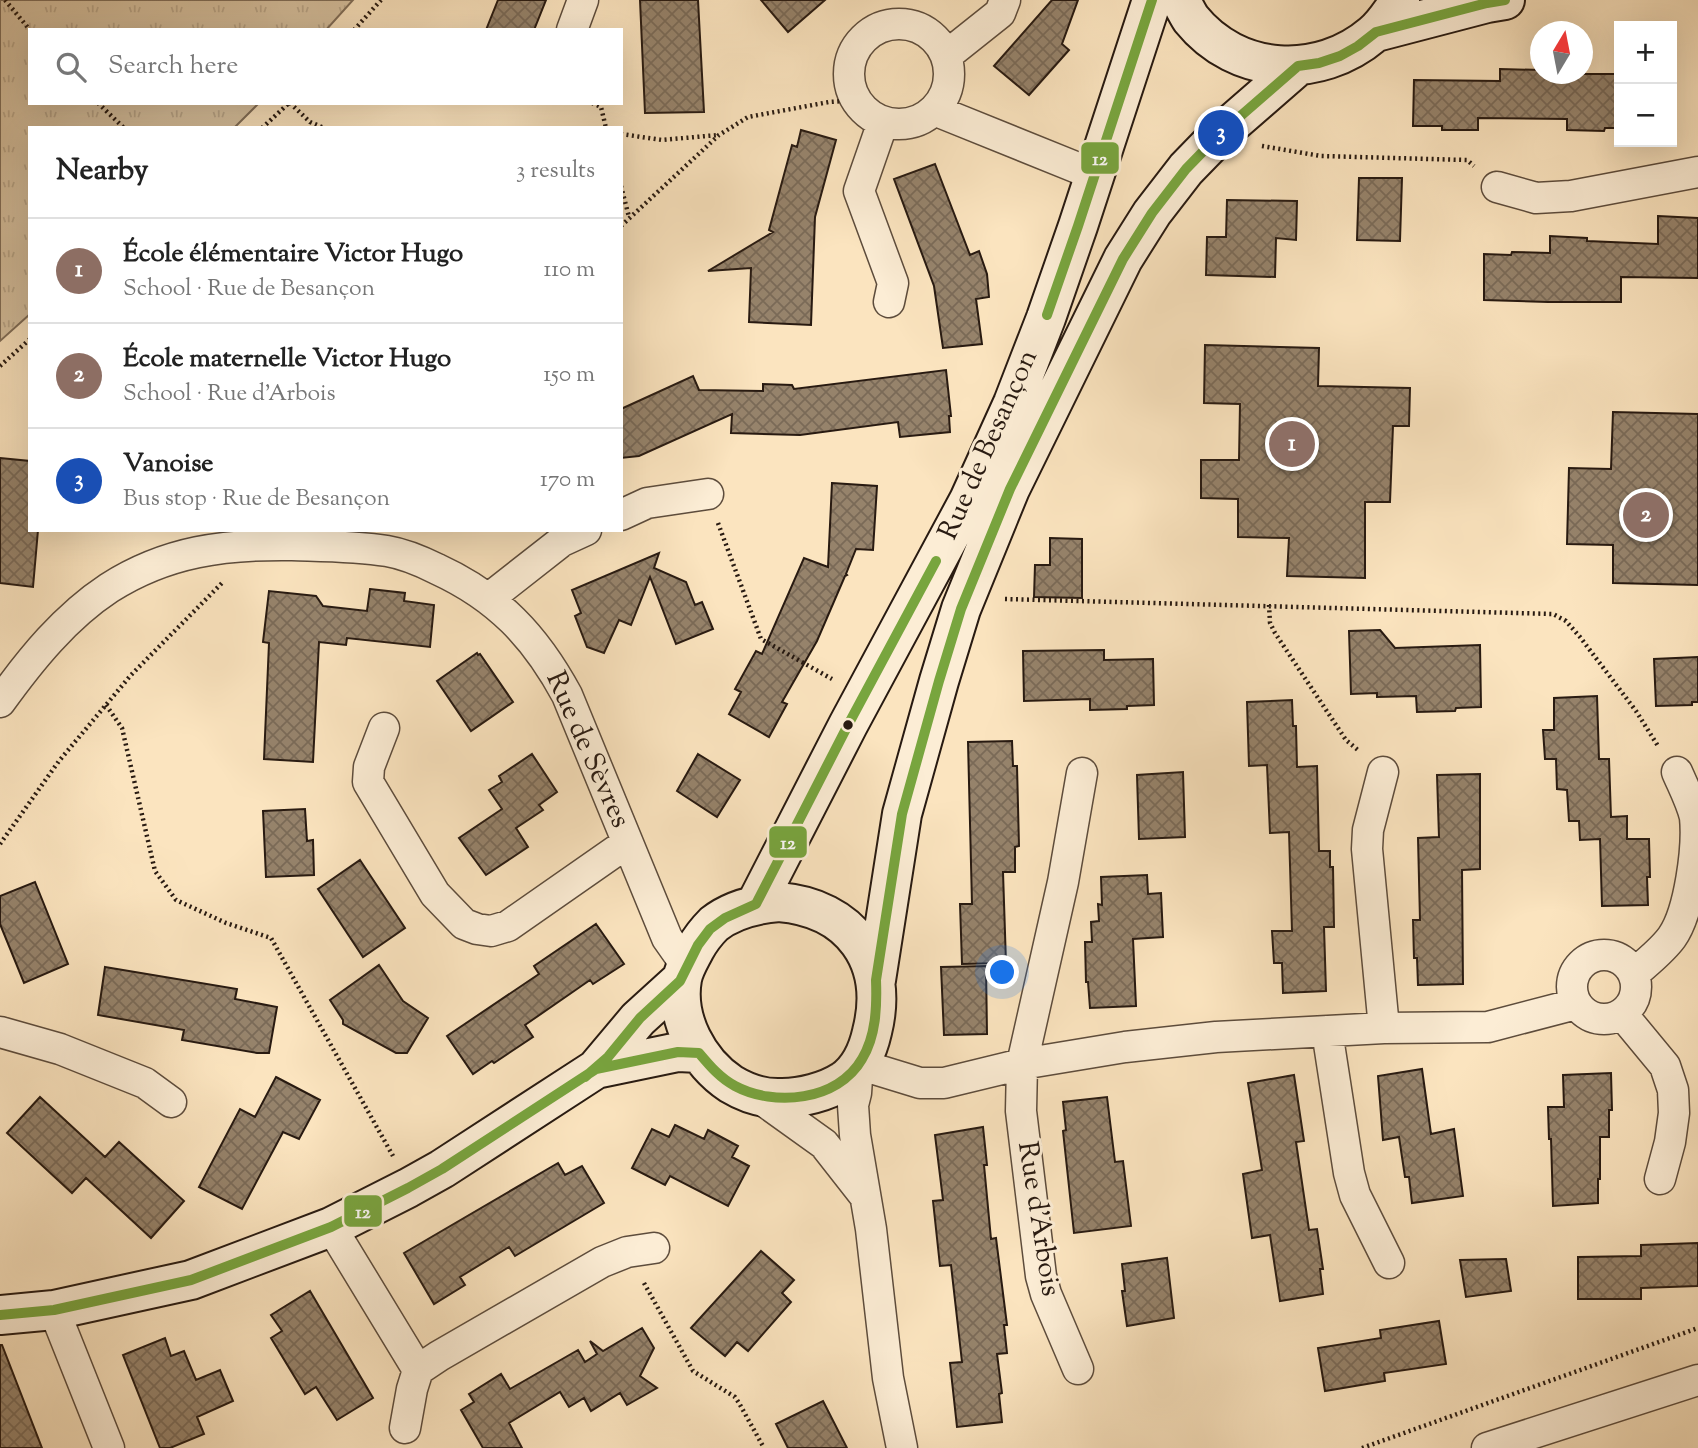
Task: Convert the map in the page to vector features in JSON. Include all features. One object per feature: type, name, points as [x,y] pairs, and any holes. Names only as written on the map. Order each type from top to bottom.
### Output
[{"type":"street","points":[[573,28],[583,0]]},
{"type":"street","points":[[946,57],[1000,13],[1005,0]]},
{"type":"street","name":"Rue de Besançon","points":[[756,904],[863,696],[969,500],[1013,403],[1046,318],[1152,0]]},
{"type":"street","points":[[1180,0],[1190,18],[1211,39],[1251,61],[1276,66],[1318,63],[1340,56],[1376,32],[1399,0]]},
{"type":"street","points":[[1376,32],[1505,0]]},
{"type":"street","points":[[892,25],[909,25],[925,32],[937,42],[946,57],[949,79],[946,91],[934,110],[910,123],[883,122],[867,113],[856,100],[850,85],[849,68],[853,53],[863,39],[892,25]]},
{"type":"street","name":"Rue de Besançon","points":[[876,980],[902,814],[965,598],[1010,489],[1124,260],[1152,213],[1186,169],[1231,124],[1298,66]]},
{"type":"street","points":[[934,110],[1095,174]]},
{"type":"street","points":[[883,122],[859,191],[893,284],[889,302]]},
{"type":"street","points":[[1497,187],[1536,198],[1571,196],[1698,172]]},
{"type":"street","points":[[623,514],[646,503],[708,494]]},
{"type":"street","points":[[488,599],[562,541],[582,532]]},
{"type":"street","name":"Rue de Sèvres","points":[[0,702],[24,669],[86,605],[175,544],[209,550],[244,546],[327,546],[388,551],[414,558],[463,580],[488,599],[514,620],[553,669],[567,695],[667,938],[684,972]]},
{"type":"street","points":[[384,728],[369,767],[368,782],[435,894],[464,924],[491,931],[508,926],[627,843]]},
{"type":"street","points":[[1383,772],[1368,830],[1367,849],[1384,1028]]},
{"type":"street","points":[[1634,974],[1673,937],[1689,897],[1698,837],[1695,816],[1677,772]]},
{"type":"street","name":"Rue d'Arbois","points":[[1078,1369],[1041,1276],[1021,1111],[1022,1064],[1063,882],[1082,773]]},
{"type":"street","points":[[0,1315],[54,1310],[191,1280],[331,1227],[408,1188],[442,1170],[596,1069],[638,1019],[684,972],[702,936],[714,925],[727,916],[756,904],[796,903],[820,911],[838,921],[859,941],[876,980],[874,1023],[869,1044],[858,1064],[842,1081],[800,1097],[779,1099],[757,1096]]},
{"type":"street","points":[[1596,955],[1611,955],[1625,962],[1634,974],[1636,989],[1632,1003],[1622,1014],[1605,1019],[1588,1015],[1576,1003],[1571,989],[1574,974],[1583,962],[1596,955]]},
{"type":"street","points":[[684,972],[681,993],[684,1012],[689,1032],[699,1053],[719,1076],[757,1096],[824,1144],[864,1195]]},
{"type":"street","points":[[858,1064],[920,1083],[944,1083],[1022,1064],[1125,1047],[1216,1037],[1384,1028],[1488,1027],[1576,1003]]},
{"type":"street","points":[[1622,1014],[1665,1066],[1673,1090],[1674,1113],[1670,1142],[1660,1179]]},
{"type":"street","points":[[1328,1031],[1349,1173],[1355,1195],[1389,1263]]},
{"type":"street","points":[[0,1032],[60,1049],[145,1083],[171,1102]]},
{"type":"street","points":[[596,1069],[678,1052],[699,1053]]},
{"type":"street","points":[[858,1064],[853,1105],[855,1135],[871,1228],[888,1378],[902,1448]]},
{"type":"street","points":[[331,1227],[418,1370]]},
{"type":"street","points":[[405,1428],[418,1370],[602,1262],[640,1250]]},
{"type":"street","points":[[54,1310],[109,1448]]},
{"type":"street","points":[[1487,1448],[1698,1380]]},
{"type":"path","points":[[5,0],[28,28]]},
{"type":"path","points":[[356,28],[381,0]]},
{"type":"path","points":[[623,224],[719,135],[748,117],[829,102],[856,100]]},
{"type":"path","points":[[100,105],[122,126]]},
{"type":"path","points":[[264,126],[288,105]]},
{"type":"path","points":[[292,105],[310,122],[319,126]]},
{"type":"path","points":[[596,105],[601,107],[606,126]]},
{"type":"path","points":[[1231,124],[1248,144],[1321,156],[1467,160],[1497,187]]},
{"type":"path","points":[[623,134],[662,140],[719,135]]},
{"type":"path","points":[[623,194],[629,217]]},
{"type":"path","points":[[0,366],[28,341]]},
{"type":"path","points":[[708,494],[761,639],[863,696]]},
{"type":"path","points":[[0,844],[58,761],[131,675],[236,568],[244,546]]},
{"type":"path","points":[[965,598],[1545,613],[1560,616],[1580,636],[1677,772]]},
{"type":"path","points":[[1269,606],[1270,623],[1275,632],[1346,740],[1383,772]]},
{"type":"path","points":[[106,705],[122,728],[155,872],[176,900],[226,923],[271,938],[387,1145],[408,1188]]},
{"type":"path","points":[[640,1250],[693,1371],[734,1397],[764,1448]]},
{"type":"path","points":[[1362,1448],[1698,1328]]},
{"type":"green space","points":[[0,0],[353,0],[328,28],[28,28],[28,105],[257,105],[236,126],[28,126],[28,316],[0,341]]},
{"type":"building","points":[[498,0],[546,0],[535,28],[487,28]]},
{"type":"building","points":[[640,0],[698,0],[704,112],[645,113]]},
{"type":"building","points":[[761,0],[825,0],[788,32]]},
{"type":"building","points":[[1052,0],[1078,0],[1062,44],[1069,50],[1029,95],[994,66]]},
{"type":"building","points":[[1500,69],[1530,70],[1530,84],[1593,84],[1593,74],[1614,74],[1614,128],[1605,128],[1604,131],[1567,130],[1567,119],[1478,118],[1478,130],[1442,130],[1442,126],[1413,126],[1414,80],[1500,81]]},
{"type":"building","points":[[801,130],[836,140],[815,217],[811,325],[749,322],[751,268],[708,271],[773,232],[769,230],[792,145],[797,147]]},
{"type":"building","points":[[935,164],[970,255],[979,251],[987,274],[989,297],[976,299],[982,344],[943,348],[934,286],[894,179]]},
{"type":"building","points":[[1359,178],[1402,178],[1400,241],[1357,240]]},
{"type":"building","points":[[1227,200],[1297,201],[1296,240],[1276,238],[1275,277],[1206,275],[1207,237],[1226,237]]},
{"type":"building","points":[[1658,216],[1698,218],[1698,278],[1621,277],[1621,302],[1484,300],[1484,254],[1550,253],[1550,236],[1587,238],[1587,241],[1658,244]]},
{"type":"building","points":[[1205,345],[1319,348],[1318,386],[1410,388],[1409,426],[1393,426],[1390,502],[1365,502],[1365,578],[1287,576],[1289,538],[1238,537],[1238,499],[1201,498],[1201,460],[1239,460],[1240,404],[1204,403]]},
{"type":"building","points":[[946,370],[950,432],[900,437],[898,422],[800,435],[731,433],[732,414],[639,456],[623,458],[623,408],[693,376],[699,390],[763,391],[763,384],[792,385],[794,389]]},
{"type":"building","points":[[1613,412],[1698,414],[1698,585],[1613,583],[1613,545],[1567,544],[1569,468],[1611,469]]},
{"type":"building","points":[[0,458],[28,461],[28,532],[38,532],[33,587],[0,583]]},
{"type":"building","points":[[832,483],[877,486],[873,550],[856,549],[817,641],[782,702],[787,704],[769,737],[729,714],[741,692],[735,689],[756,651],[762,654],[804,558],[828,567]]},
{"type":"building","points":[[1050,538],[1082,539],[1082,598],[1034,597],[1035,565],[1050,565]]},
{"type":"building","points":[[659,553],[654,568],[686,582],[695,605],[702,602],[713,629],[676,644],[650,577],[631,625],[619,620],[604,653],[587,647],[575,616],[581,613],[572,590]]},
{"type":"building","points":[[370,589],[405,593],[404,601],[434,605],[430,647],[347,638],[346,645],[319,642],[313,762],[264,759],[269,643],[263,642],[269,591],[316,596],[323,606],[367,611]]},
{"type":"building","points":[[1380,630],[1395,648],[1480,645],[1481,707],[1417,712],[1416,696],[1377,697],[1377,693],[1351,694],[1349,631]]},
{"type":"building","points":[[1104,650],[1104,660],[1153,659],[1154,705],[1090,710],[1090,699],[1024,701],[1023,651]]},
{"type":"building","points":[[477,653],[513,702],[471,731],[437,681]]},
{"type":"building","points":[[1698,657],[1698,702],[1692,702],[1692,705],[1656,706],[1654,659]]},
{"type":"building","points":[[1597,696],[1599,759],[1609,759],[1611,817],[1627,816],[1627,839],[1649,839],[1648,905],[1602,906],[1600,839],[1580,840],[1579,821],[1569,821],[1567,790],[1557,789],[1556,759],[1545,759],[1543,730],[1554,730],[1554,698]]},
{"type":"building","points":[[1292,700],[1297,767],[1317,766],[1319,851],[1330,851],[1330,867],[1333,867],[1334,927],[1324,927],[1326,991],[1283,993],[1282,963],[1274,963],[1272,931],[1292,931],[1289,832],[1270,833],[1267,765],[1249,766],[1247,702]]},
{"type":"building","points":[[1012,741],[1013,766],[1017,766],[1019,846],[1015,847],[1015,872],[1003,872],[1006,963],[962,964],[960,904],[972,904],[968,742]]},
{"type":"building","points":[[532,754],[557,792],[539,805],[543,810],[516,828],[528,847],[486,875],[459,838],[502,809],[489,790],[502,782],[499,776]]},
{"type":"building","points":[[698,754],[740,780],[717,817],[677,791]]},
{"type":"building","points":[[1183,772],[1185,837],[1139,839],[1137,775]]},
{"type":"building","points":[[1480,774],[1480,869],[1462,870],[1463,984],[1418,985],[1413,920],[1420,920],[1418,838],[1439,837],[1437,775]]},
{"type":"building","points":[[305,809],[307,841],[313,840],[314,875],[266,877],[263,811]]},
{"type":"building","points":[[360,860],[405,928],[363,957],[318,889]]},
{"type":"building","points":[[1147,875],[1148,894],[1161,893],[1163,937],[1133,939],[1136,1006],[1090,1008],[1085,942],[1092,942],[1091,922],[1099,921],[1098,904],[1102,905],[1101,877]]},
{"type":"building","points":[[35,882],[68,964],[24,983],[0,924],[0,896]]},
{"type":"building","points":[[596,924],[624,964],[593,984],[590,980],[525,1025],[533,1037],[473,1074],[447,1036],[539,974],[534,966]]},
{"type":"building","points":[[379,965],[403,1001],[428,1018],[407,1053],[396,1053],[343,1024],[330,1000]]},
{"type":"building","points":[[986,966],[987,1034],[944,1035],[941,967]]},
{"type":"building","points":[[105,967],[237,989],[235,999],[277,1007],[269,1053],[182,1040],[184,1030],[98,1015]]},
{"type":"building","points":[[1422,1069],[1431,1134],[1454,1129],[1463,1196],[1412,1203],[1399,1137],[1383,1140],[1378,1076]]},
{"type":"building","points":[[1611,1073],[1612,1110],[1609,1110],[1609,1137],[1600,1137],[1598,1203],[1553,1206],[1548,1107],[1564,1107],[1563,1075]]},
{"type":"building","points":[[1294,1075],[1304,1141],[1296,1142],[1309,1230],[1317,1229],[1323,1269],[1320,1269],[1323,1294],[1280,1301],[1270,1235],[1252,1238],[1243,1174],[1262,1170],[1248,1083]]},
{"type":"building","points":[[276,1077],[320,1100],[299,1139],[283,1132],[242,1209],[199,1187],[240,1109],[255,1117]]},
{"type":"building","points":[[40,1097],[105,1157],[119,1142],[184,1201],[151,1238],[86,1178],[72,1193],[7,1133]]},
{"type":"building","points":[[1107,1097],[1115,1162],[1123,1161],[1131,1226],[1074,1233],[1063,1131],[1066,1130],[1063,1102]]},
{"type":"building","points":[[675,1125],[704,1139],[708,1130],[738,1146],[732,1157],[749,1166],[728,1206],[670,1176],[665,1185],[632,1168],[652,1129],[669,1137]]},
{"type":"building","points":[[983,1127],[991,1239],[996,1238],[1007,1325],[1004,1325],[1007,1353],[997,1354],[1002,1393],[999,1394],[1002,1422],[957,1427],[950,1363],[962,1362],[951,1265],[940,1266],[933,1201],[943,1200],[935,1135]]},
{"type":"building","points":[[558,1163],[565,1175],[582,1166],[604,1203],[515,1256],[509,1247],[460,1277],[465,1285],[434,1304],[404,1253]]},
{"type":"building","points":[[1698,1243],[1698,1286],[1641,1288],[1641,1299],[1578,1299],[1578,1257],[1641,1256],[1641,1245]]},
{"type":"building","points":[[761,1251],[794,1280],[782,1293],[791,1302],[748,1351],[737,1342],[725,1356],[691,1328]]},
{"type":"building","points":[[1167,1258],[1174,1318],[1127,1326],[1122,1291],[1125,1291],[1122,1264]]},
{"type":"building","points":[[1506,1259],[1511,1291],[1466,1297],[1460,1260]]},
{"type":"building","points":[[310,1291],[373,1398],[337,1420],[316,1387],[305,1394],[271,1338],[282,1331],[271,1315]]},
{"type":"building","points":[[1439,1321],[1446,1364],[1384,1373],[1385,1381],[1325,1391],[1318,1348],[1381,1338],[1380,1330]]},
{"type":"building","points":[[642,1328],[654,1348],[640,1376],[657,1388],[627,1405],[620,1393],[591,1411],[584,1398],[569,1407],[560,1392],[509,1423],[522,1448],[483,1448],[461,1410],[474,1402],[469,1394],[501,1374],[510,1389],[578,1350],[585,1362],[597,1354],[590,1341],[603,1351]]},
{"type":"building","points":[[165,1338],[171,1356],[184,1351],[196,1380],[220,1370],[233,1401],[197,1417],[204,1434],[170,1448],[160,1448],[123,1355]]},
{"type":"building","points":[[2,1345],[42,1448],[0,1448]]},
{"type":"building","points":[[823,1401],[847,1448],[788,1448],[776,1424]]},
{"type":"transit line","name":"12","points":[[1047,315],[1152,0]]},
{"type":"transit line","name":"12","points":[[0,1315],[54,1310],[191,1280],[331,1227],[442,1169],[596,1069],[678,1052],[699,1053],[711,1067],[735,1086],[751,1093],[786,1098],[822,1092],[851,1073],[867,1050],[873,1031],[876,980],[902,814],[961,609],[1010,489],[1123,259],[1152,213],[1186,169],[1221,133],[1298,66],[1340,56],[1376,32],[1505,0]]},
{"type":"transit line","name":"12","points":[[585,1077],[608,1057],[640,1018],[680,981],[698,945],[710,929],[725,918],[756,904],[936,561]]},
{"type":"place","name":"Vanoise","points":[[1221,133]]},
{"type":"place","name":"École élémentaire Victor Hugo","points":[[1292,444]]},
{"type":"place","name":"École maternelle Victor Hugo","points":[[1646,515]]}]
